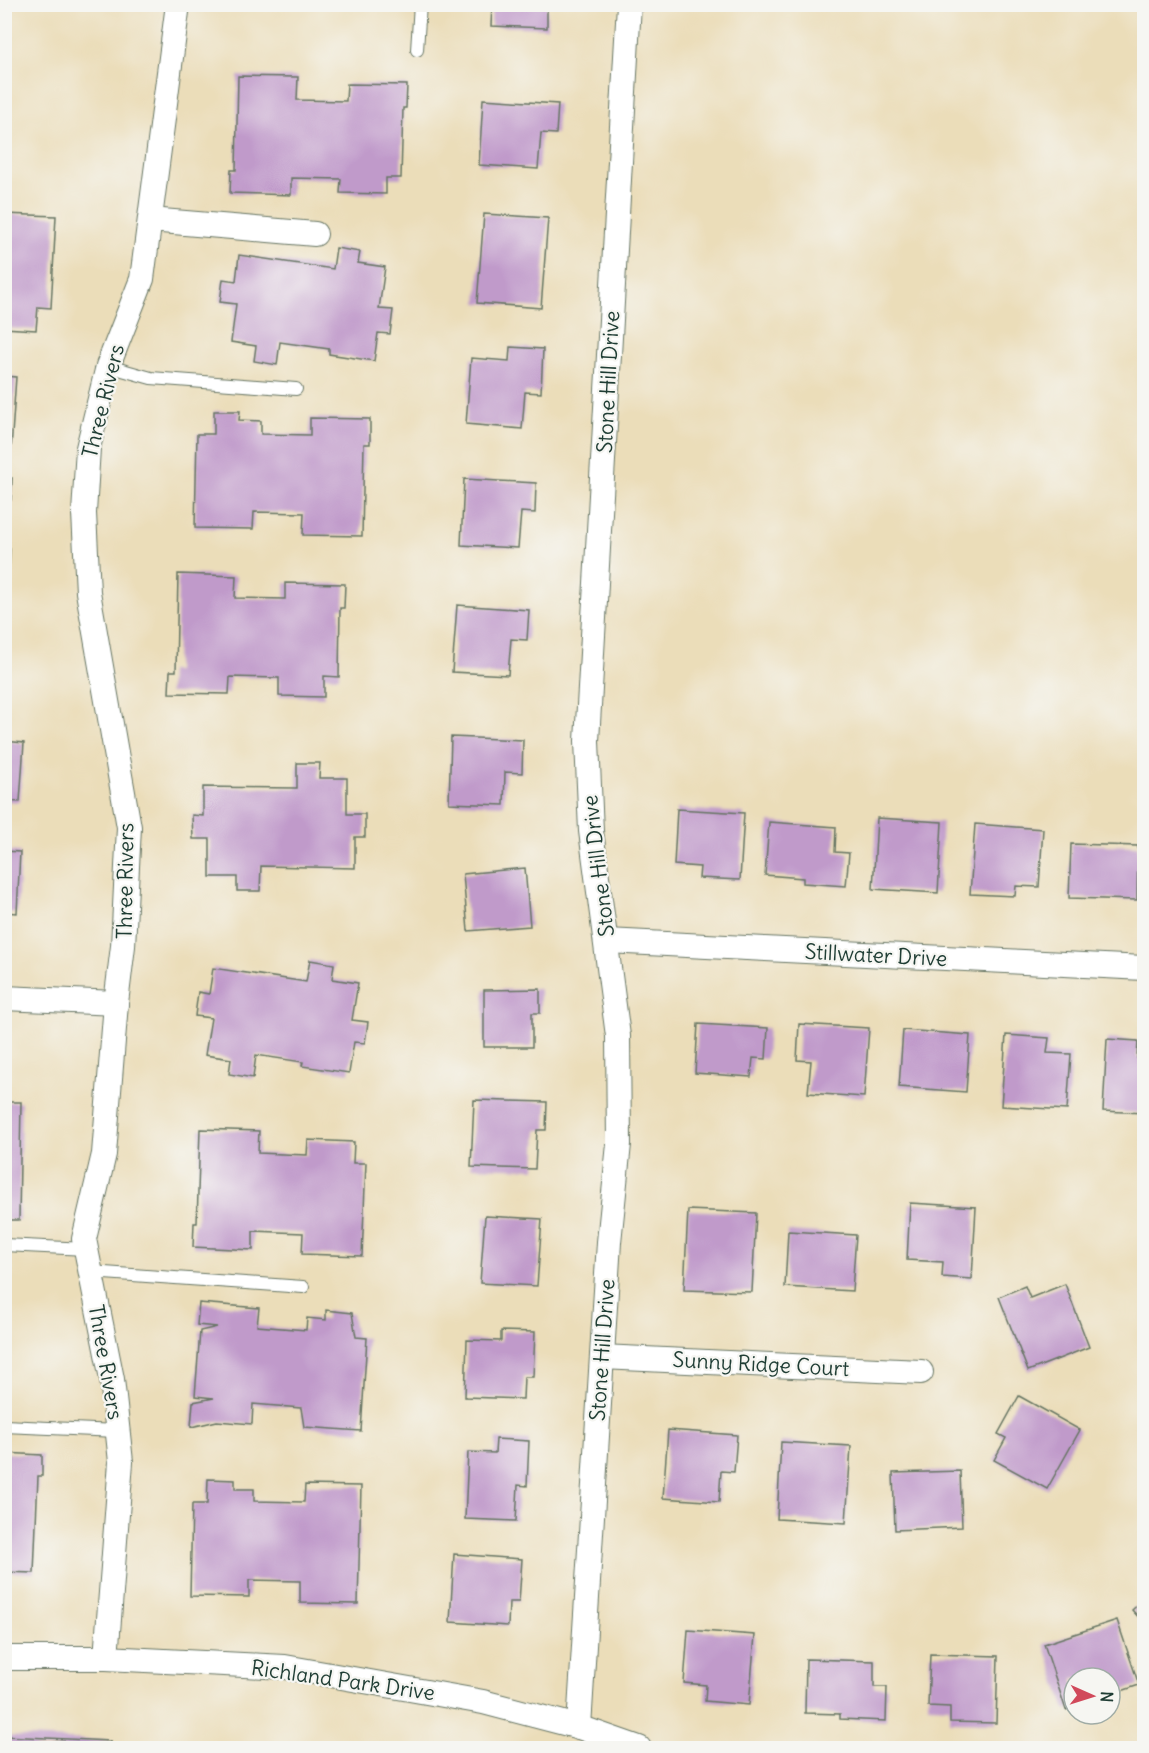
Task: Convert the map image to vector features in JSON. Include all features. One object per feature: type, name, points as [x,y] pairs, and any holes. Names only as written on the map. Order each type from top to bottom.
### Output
[{"type":"street","name":"Three Rivers","points":[[106,1658],[121,1462],[112,1379],[84,1239],[104,1154],[123,946],[129,827],[88,591],[84,513],[88,448],[108,366],[142,279],[178,4]]},
{"type":"street","name":"Stone Hill Drive","points":[[579,1727],[609,1242],[619,1144],[618,1036],[591,831],[587,741],[629,4]]},
{"type":"street","points":[[150,220],[315,234]]},
{"type":"street","name":"Stillwater Drive","points":[[607,941],[1144,968]]},
{"type":"street","points":[[4,998],[116,1003]]},
{"type":"street","name":"Sunny Ridge Court","points":[[602,1357],[921,1372]]},
{"type":"street","name":"Richland Park Drive","points":[[4,1658],[106,1658],[285,1667],[483,1702],[579,1727],[639,1749]]},
{"type":"lane","points":[[417,50],[420,4]]},
{"type":"lane","points":[[108,366],[151,378],[296,388]]},
{"type":"lane","points":[[4,1245],[88,1260],[303,1287]]},
{"type":"lane","points":[[4,1426],[117,1431]]},
{"type":"building","points":[[492,4],[547,4],[547,28],[491,26]]},
{"type":"building","points":[[238,76],[298,77],[297,100],[346,101],[347,84],[407,85],[406,108],[403,108],[401,178],[386,178],[386,194],[340,193],[341,179],[291,178],[291,195],[230,193],[231,170],[236,170]]},
{"type":"building","points":[[483,99],[558,104],[556,134],[541,133],[538,169],[479,165]]},
{"type":"building","points":[[4,214],[56,216],[51,308],[38,307],[36,330],[4,328]]},
{"type":"building","points":[[484,214],[548,218],[541,308],[477,303]]},
{"type":"building","points":[[336,248],[360,252],[358,263],[385,267],[379,309],[393,310],[390,334],[378,333],[374,361],[329,354],[329,349],[280,342],[277,365],[254,361],[256,346],[231,342],[236,304],[220,302],[223,279],[236,281],[239,255],[333,269]]},
{"type":"building","points":[[510,347],[543,349],[541,393],[525,392],[522,429],[466,424],[471,358],[509,361]]},
{"type":"building","points":[[4,376],[16,377],[9,478],[12,478],[11,500],[4,499]]},
{"type":"building","points":[[214,411],[240,411],[239,420],[261,421],[261,434],[310,435],[310,418],[370,419],[370,444],[364,444],[362,536],[303,535],[304,513],[254,512],[253,529],[195,528],[197,434],[214,434]]},
{"type":"building","points":[[464,479],[536,483],[535,513],[521,512],[518,548],[461,545]]},
{"type":"building","points":[[4,549],[10,549],[9,572],[4,572]]},
{"type":"building","points":[[178,574],[236,576],[235,598],[285,599],[285,583],[345,584],[344,608],[340,608],[339,677],[324,676],[324,697],[279,696],[279,678],[230,677],[229,694],[169,693],[170,671],[176,671]]},
{"type":"building","points":[[457,605],[529,610],[527,640],[511,639],[508,675],[452,672]]},
{"type":"building","points":[[451,737],[523,740],[522,773],[505,772],[504,805],[449,803]]},
{"type":"building","points":[[4,741],[24,743],[20,802],[4,801]]},
{"type":"building","points":[[297,763],[320,763],[319,778],[347,778],[347,814],[365,814],[365,837],[355,837],[355,868],[261,866],[260,891],[237,891],[237,877],[210,877],[210,839],[193,839],[192,815],[203,816],[203,787],[297,788]]},
{"type":"building","points":[[677,809],[744,813],[740,880],[699,878],[700,867],[674,865]]},
{"type":"building","points":[[877,818],[942,822],[938,893],[873,889]]},
{"type":"building","points":[[769,822],[836,827],[835,852],[849,853],[846,886],[803,883],[803,878],[765,875]]},
{"type":"building","points":[[975,824],[1043,829],[1039,887],[1016,886],[1015,896],[970,894]]},
{"type":"building","points":[[1071,844],[1138,846],[1137,900],[1069,898]]},
{"type":"building","points":[[4,851],[20,852],[17,913],[4,912]]},
{"type":"building","points":[[525,868],[530,926],[468,931],[463,874]]},
{"type":"building","points":[[310,960],[334,964],[332,979],[358,983],[352,1020],[368,1022],[365,1043],[354,1042],[349,1073],[302,1066],[303,1062],[256,1055],[253,1078],[229,1074],[231,1059],[205,1055],[211,1018],[195,1016],[198,992],[209,994],[213,968],[306,982]]},
{"type":"building","points":[[540,989],[540,1013],[532,1013],[532,1047],[484,1047],[484,990]]},
{"type":"building","points":[[698,1024],[768,1028],[766,1059],[753,1058],[751,1077],[695,1073]]},
{"type":"building","points":[[799,1024],[869,1028],[864,1097],[808,1093],[811,1061],[797,1060]]},
{"type":"building","points":[[903,1030],[970,1035],[966,1092],[899,1087]]},
{"type":"building","points":[[1006,1035],[1049,1038],[1047,1053],[1071,1054],[1067,1110],[1001,1106]]},
{"type":"building","points":[[1107,1039],[1138,1041],[1137,1058],[1144,1058],[1144,1113],[1103,1111]]},
{"type":"building","points":[[474,1100],[547,1102],[546,1130],[537,1130],[535,1169],[471,1167]]},
{"type":"building","points":[[4,1102],[21,1102],[19,1220],[4,1220]]},
{"type":"building","points":[[200,1129],[259,1131],[258,1153],[307,1155],[308,1140],[354,1142],[353,1163],[366,1163],[362,1256],[302,1254],[303,1233],[253,1231],[253,1250],[193,1247],[194,1223],[197,1223]]},
{"type":"building","points":[[910,1203],[976,1207],[972,1279],[942,1277],[943,1262],[907,1260]]},
{"type":"building","points":[[688,1210],[756,1213],[752,1292],[684,1290]]},
{"type":"building","points":[[485,1216],[542,1219],[537,1286],[480,1283]]},
{"type":"building","points":[[788,1231],[856,1235],[852,1291],[785,1287]]},
{"type":"building","points":[[1065,1284],[1089,1347],[1028,1371],[999,1297],[1025,1286],[1030,1298]]},
{"type":"building","points":[[199,1303],[259,1308],[257,1326],[306,1330],[307,1318],[326,1320],[326,1310],[352,1313],[356,1337],[367,1338],[361,1431],[304,1427],[301,1408],[253,1404],[252,1424],[217,1421],[191,1427],[193,1402],[214,1398],[195,1396],[200,1331],[217,1327],[197,1325]]},
{"type":"building","points":[[501,1331],[535,1332],[533,1377],[524,1377],[523,1399],[465,1397],[467,1340],[501,1341]]},
{"type":"building","points":[[1019,1396],[1080,1430],[1047,1489],[994,1460],[1006,1438],[998,1434]]},
{"type":"building","points":[[668,1430],[737,1435],[734,1472],[721,1471],[719,1502],[663,1498]]},
{"type":"building","points":[[496,1439],[529,1441],[527,1486],[518,1485],[516,1521],[465,1519],[468,1452],[495,1453]]},
{"type":"building","points":[[781,1442],[851,1446],[846,1523],[777,1519]]},
{"type":"building","points":[[4,1453],[42,1455],[42,1476],[38,1476],[34,1573],[4,1572]]},
{"type":"building","points":[[960,1471],[962,1527],[895,1530],[893,1473]]},
{"type":"building","points":[[208,1479],[235,1480],[235,1489],[254,1489],[254,1501],[304,1502],[305,1485],[361,1486],[358,1604],[300,1603],[300,1581],[249,1580],[249,1597],[190,1596],[192,1504],[207,1504]]},
{"type":"building","points":[[454,1554],[522,1559],[519,1602],[509,1602],[508,1626],[450,1622]]},
{"type":"building","points":[[1144,1599],[1144,1623],[1132,1610]]},
{"type":"building","points":[[1117,1620],[1139,1685],[1122,1691],[1122,1666],[1062,1666],[1062,1698],[1044,1644]]},
{"type":"building","points":[[688,1630],[755,1635],[749,1705],[705,1701],[706,1685],[684,1683]]},
{"type":"building","points":[[930,1654],[998,1656],[996,1723],[950,1722],[950,1707],[928,1706]]},
{"type":"building","points":[[806,1659],[874,1661],[874,1687],[887,1687],[886,1721],[840,1719],[840,1714],[805,1713]]},
{"type":"building","points":[[4,1736],[110,1741],[110,1748],[4,1748]]}]
